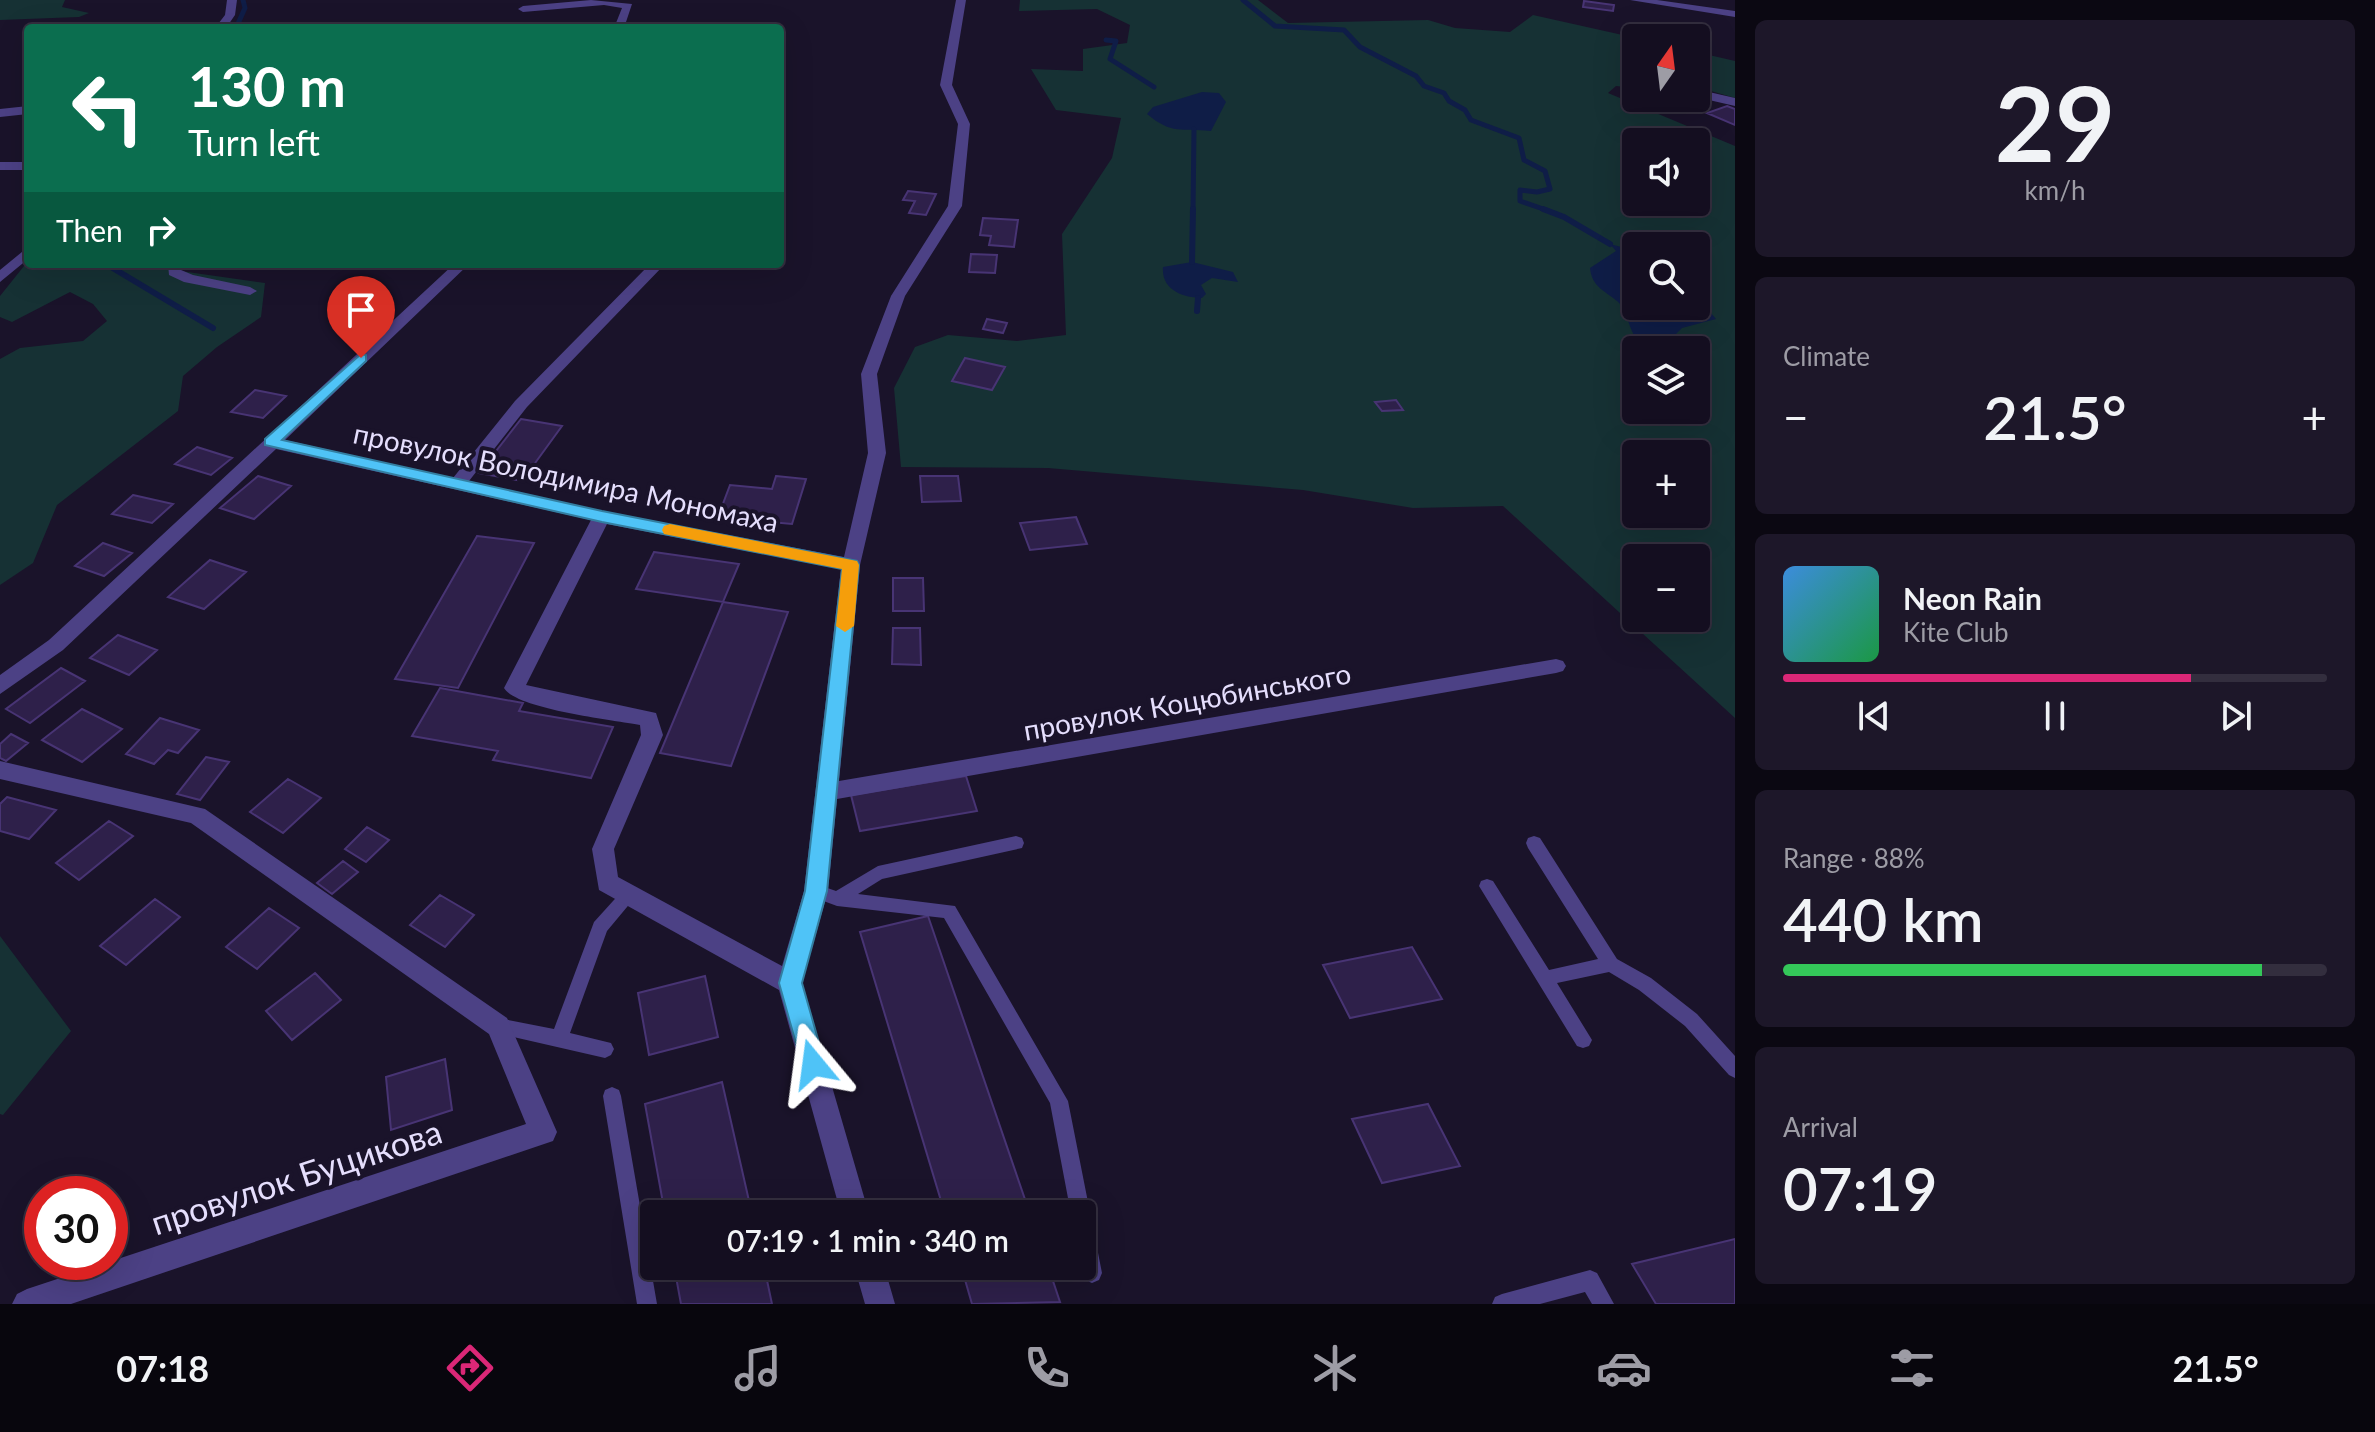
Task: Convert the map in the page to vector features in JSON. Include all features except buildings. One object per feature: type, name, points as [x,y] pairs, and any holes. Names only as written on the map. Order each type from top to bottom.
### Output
[{"type":"street","points":[[223,24],[230,15],[232,0]]},
{"type":"street","points":[[851,1200],[790,983],[816,891],[851,565],[877,453],[869,374],[898,296],[955,206],[964,124],[946,85],[961,0]]},
{"type":"street","points":[[1635,0],[1735,14]]},
{"type":"street","points":[[523,9],[604,2],[628,6],[621,24]]},
{"type":"street","points":[[1710,94],[1735,102]]},
{"type":"street","points":[[0,113],[24,110]]},
{"type":"street","points":[[0,166],[24,166]]},
{"type":"street","points":[[0,278],[24,255]]},
{"type":"street","points":[[174,268],[174,272],[189,279],[250,291]]},
{"type":"street","points":[[0,686],[56,645],[458,268]]},
{"type":"street","points":[[457,485],[521,404],[654,268]]},
{"type":"street","name":"провулок Володимира Мономаха","points":[[270,442],[602,517],[851,565]]},
{"type":"street","points":[[602,517],[514,688],[532,696],[649,719],[652,735],[603,849],[607,883],[790,983]]},
{"type":"street","name":"провулок Коцюбинського","points":[[828,792],[1556,666]]},
{"type":"street","points":[[0,770],[197,815],[498,1026]]},
{"type":"street","name":"провулок Буцикова","points":[[27,1304],[543,1132],[498,1026]]},
{"type":"street","points":[[873,1280],[880,1304]]},
{"type":"lane","points":[[837,899],[878,873],[1016,843]]},
{"type":"lane","points":[[1534,843],[1611,964],[1645,984],[1691,1020],[1735,1069]]},
{"type":"lane","points":[[1487,886],[1583,1040]]},
{"type":"lane","points":[[816,891],[837,899],[949,911],[1059,1101],[1078,1200]]},
{"type":"lane","points":[[559,1039],[600,927],[629,895]]},
{"type":"lane","points":[[1546,978],[1611,964]]},
{"type":"lane","points":[[498,1026],[605,1049]]},
{"type":"lane","points":[[612,1096],[647,1304]]},
{"type":"lane","points":[[1502,1304],[1590,1280],[1604,1304]]},
{"type":"green space","points":[[0,0],[65,0],[62,7],[89,13],[79,17],[0,20]]},
{"type":"green space","points":[[1020,0],[1258,0],[1288,23],[1428,20],[1455,28],[1510,32],[1533,15],[1622,35],[1622,87],[1616,86],[1608,93],[1622,99],[1622,112],[1654,112],[1692,128],[1622,128],[1622,216],[1710,216],[1710,136],[1735,146],[1735,718],[1641,632],[1710,632],[1710,544],[1622,544],[1622,615],[1503,506],[1413,508],[1303,490],[1048,468],[901,467],[894,388],[915,347],[948,335],[1017,341],[1066,335],[1062,234],[1112,158],[1121,118],[1056,110],[1031,69],[1083,71],[1083,49],[1127,43],[1130,25],[1097,9],[1019,11]]},
{"type":"green space","points":[[1710,55],[1735,61],[1735,98],[1711,91]]},
{"type":"green space","points":[[24,266],[159,268],[265,283],[261,317],[217,347],[183,376],[178,411],[57,505],[33,563],[0,585],[0,359],[20,348],[83,341],[107,321],[93,304],[70,292],[12,322],[0,317],[0,296]]},
{"type":"green space","points":[[0,936],[71,1031],[3,1115],[0,1114]]},
{"type":"water","points":[[1202,92],[1219,93],[1226,102],[1211,131],[1170,128],[1147,114],[1153,107]]},
{"type":"water","points":[[1610,244],[1622,247],[1622,307],[1599,288],[1590,268],[1616,251]]},
{"type":"water","points":[[1192,262],[1233,272],[1238,282],[1212,278],[1201,285],[1206,294],[1202,298],[1181,294],[1169,287],[1163,267]]},
{"type":"water","points":[[1710,312],[1716,319],[1682,328],[1674,336],[1636,336],[1628,320],[1710,320]]},
{"type":"waterway","points":[[238,24],[245,8],[243,0]]},
{"type":"waterway","points":[[1243,0],[1275,26],[1344,30],[1360,47],[1416,76],[1424,86],[1444,93],[1449,101],[1465,110],[1471,120],[1519,138],[1524,160],[1545,171],[1550,189],[1537,192],[1520,190],[1520,201],[1549,211]]},
{"type":"waterway","points":[[1106,40],[1116,41],[1110,59],[1154,87]]},
{"type":"waterway","points":[[1193,211],[1194,129]]},
{"type":"waterway","points":[[1192,262],[1193,209]]},
{"type":"waterway","points":[[1543,209],[1564,217],[1610,244]]},
{"type":"waterway","points":[[113,268],[213,328]]},
{"type":"waterway","points":[[1197,311],[1198,298]]},
{"type":"slow traffic","points":[[670,530],[851,565],[845,626]]},
{"type":"route","points":[[361,358],[270,442],[602,517],[851,565],[816,891],[790,983],[813,1064]]}]
